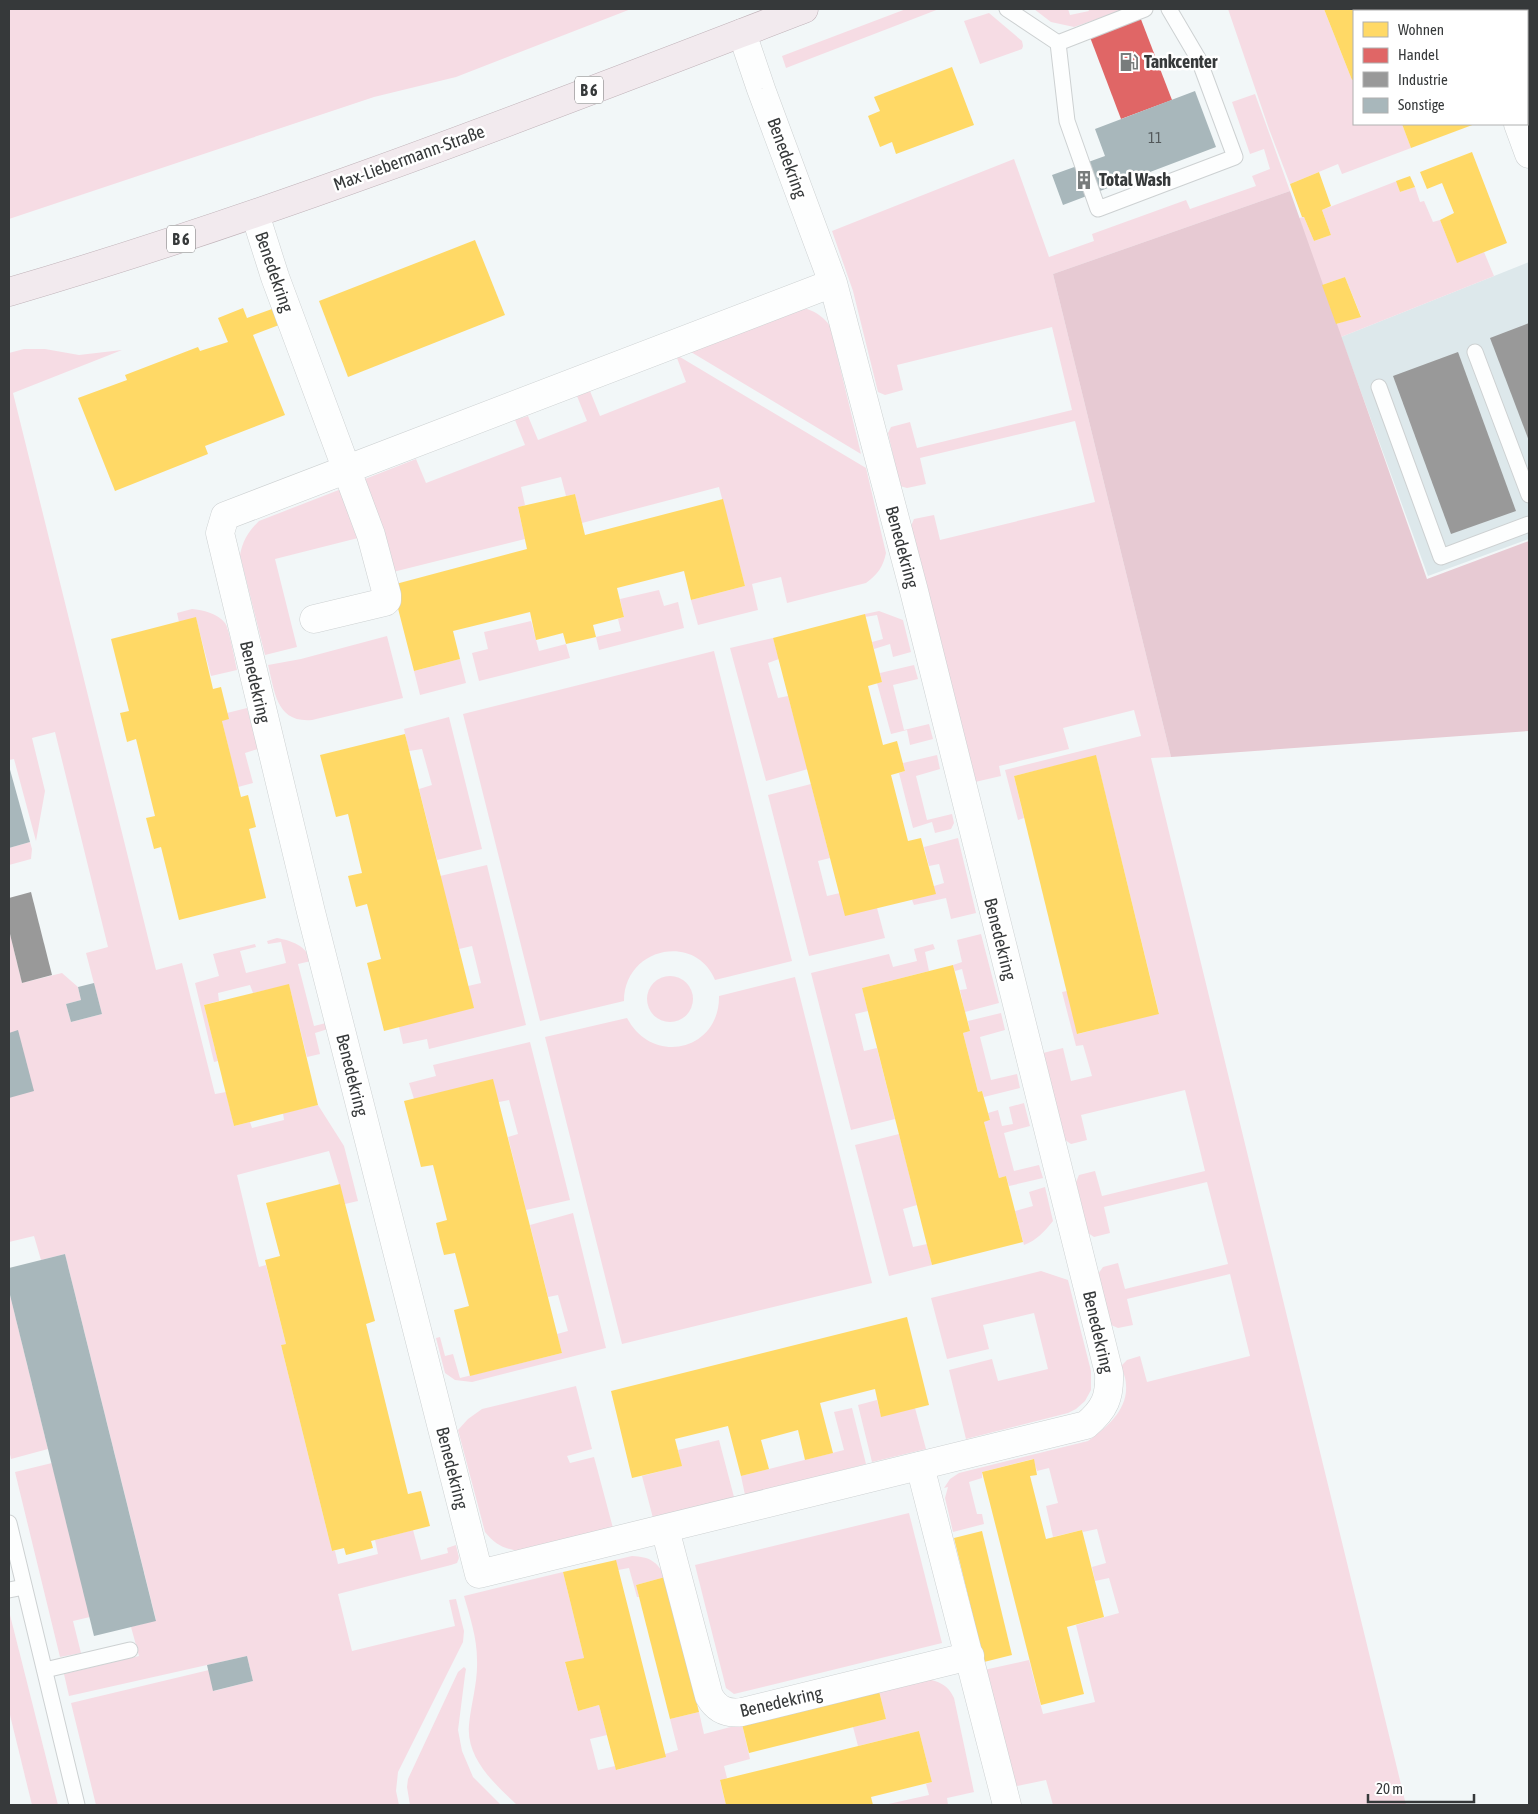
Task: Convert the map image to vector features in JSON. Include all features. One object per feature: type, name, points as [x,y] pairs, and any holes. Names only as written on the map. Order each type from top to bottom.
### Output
[{"type":"main road","name":"Max-Liebermann-Straße","points":[[9,292],[106,263],[255,214],[804,9]]},
{"type":"street","name":"Benedekring","points":[[742,33],[833,283],[914,590],[1109,1373],[1110,1392],[1104,1406],[1086,1425],[479,1574],[312,912],[220,533],[225,516],[833,283]]},
{"type":"street","points":[[1518,125],[1529,154]]},
{"type":"street","name":"Benedekring","points":[[255,214],[275,277],[370,535],[387,600],[314,619]]},
{"type":"street","points":[[920,1466],[1007,1805]]},
{"type":"street","name":"Benedekring","points":[[665,1529],[709,1696],[713,1704],[721,1710],[731,1713],[742,1712],[970,1656]]},
{"type":"lane","points":[[1007,9],[1058,43],[1067,121],[1098,209],[1235,158],[1198,60],[1169,9]]},
{"type":"lane","points":[[1058,43],[1145,9]]},
{"type":"lane","points":[[1475,352],[1529,494]]},
{"type":"lane","points":[[1379,387],[1441,557],[1529,524]]},
{"type":"lane","points":[[9,1523],[78,1805]]},
{"type":"lane","points":[[9,1590],[24,1587]]},
{"type":"lane","points":[[45,1670],[130,1650]]},
{"type":"shaded area","points":[[9,9],[631,9],[456,77],[374,97],[9,219]]},
{"type":"shaded area","points":[[906,9],[939,9],[786,68],[782,56]]},
{"type":"shaded area","points":[[1034,9],[1068,9],[1070,15],[1089,11],[1088,9],[1126,9],[1074,27],[1051,22]]},
{"type":"shaded area","points":[[1228,9],[1324,9],[1353,80],[1353,125],[1402,125],[1411,148],[1342,174],[1338,164],[1290,184]]},
{"type":"shaded area","points":[[989,13],[1022,41],[1023,46],[1022,49],[980,64],[964,21]]},
{"type":"shaded area","points":[[1255,94],[1290,191],[1053,274],[1171,757],[1151,758],[1406,1805],[1053,1805],[1046,1780],[1012,1787],[984,1670],[1029,1660],[1043,1714],[1095,1702],[1076,1625],[1119,1613],[1109,1578],[1095,1581],[1092,1567],[1106,1563],[1097,1529],[1083,1532],[1082,1530],[1053,1537],[1046,1506],[1058,1503],[1049,1468],[1037,1471],[1033,1459],[982,1472],[982,1478],[969,1482],[977,1514],[982,1514],[984,1524],[953,1532],[945,1498],[948,1487],[944,1488],[950,1479],[959,1473],[1088,1441],[1102,1430],[1120,1410],[1126,1394],[1126,1382],[1121,1366],[1127,1360],[1140,1356],[1147,1382],[1250,1356],[1230,1274],[1127,1299],[1133,1325],[1118,1328],[1111,1325],[1098,1274],[1103,1267],[1118,1263],[1125,1289],[1228,1264],[1207,1182],[1104,1207],[1110,1233],[1094,1237],[1088,1233],[1076,1182],[1079,1175],[1095,1171],[1102,1196],[1205,1171],[1185,1090],[1081,1115],[1087,1140],[1071,1144],[1065,1140],[1043,1053],[1063,1048],[1071,1081],[1092,1076],[1083,1045],[1076,1046],[1062,992],[1067,991],[1078,1034],[1159,1013],[1096,756],[1014,776],[1024,818],[1018,820],[1005,770],[1141,736],[1134,710],[1063,728],[1069,749],[999,766],[1001,776],[975,782],[911,526],[914,519],[934,515],[940,540],[1095,502],[1075,421],[920,458],[926,484],[907,488],[900,486],[888,433],[891,427],[910,422],[917,448],[1072,410],[1052,327],[897,365],[903,390],[885,395],[878,392],[853,291],[832,231],[1014,159],[1049,257],[1094,241],[1092,234],[1186,200],[1190,209],[1256,186],[1252,176],[1270,169],[1264,149],[1250,154],[1232,102]]},
{"type":"shaded area","points":[[1397,181],[1400,192],[1415,187],[1420,202],[1424,201],[1433,222],[1440,220],[1457,262],[1484,252],[1494,276],[1341,337],[1336,324],[1361,316],[1345,277],[1322,285],[1299,218],[1304,217],[1314,241],[1331,235],[1322,210]]},
{"type":"shaded area","points":[[1290,191],[1427,579],[1529,541],[1529,731],[1171,757],[1053,274]]},
{"type":"shaded area","points":[[1529,262],[1529,539],[1428,576],[1341,337]]},
{"type":"shaded area","points":[[807,309],[820,316],[830,326],[861,454],[691,352],[797,310]]},
{"type":"shaded area","points":[[24,349],[45,349],[79,355],[122,350],[13,393],[156,970],[182,963],[215,1094],[226,1092],[234,1126],[250,1122],[252,1128],[284,1120],[283,1113],[318,1105],[344,1146],[358,1201],[345,1204],[329,1151],[237,1175],[259,1267],[266,1265],[286,1344],[281,1345],[332,1551],[335,1551],[338,1564],[378,1554],[375,1540],[413,1530],[421,1560],[448,1553],[447,1548],[456,1545],[459,1558],[457,1563],[338,1594],[352,1651],[455,1626],[449,1600],[456,1599],[464,1631],[463,1642],[398,1772],[396,1791],[399,1805],[96,1805],[71,1703],[209,1670],[214,1691],[253,1681],[247,1656],[69,1696],[64,1674],[139,1656],[131,1627],[156,1620],[65,1254],[41,1260],[34,1236],[9,1242],[9,930],[22,983],[62,973],[78,987],[81,1000],[66,1004],[71,1022],[102,1014],[86,953],[108,947],[55,732],[32,738],[45,791],[36,841],[14,759],[9,760],[9,353]]},
{"type":"shaded area","points":[[680,357],[866,468],[886,553],[882,566],[870,580],[866,583],[787,603],[781,577],[752,584],[758,610],[698,625],[691,600],[745,586],[719,487],[582,523],[575,494],[566,496],[561,477],[521,487],[525,505],[518,508],[525,539],[389,573],[365,479],[416,459],[426,483],[525,445],[515,420],[528,416],[538,440],[587,421],[577,396],[590,391],[600,416],[686,382],[677,358]]},
{"type":"shaded area","points":[[349,486],[362,537],[275,559],[297,647],[265,655],[240,555],[244,541],[259,521]]},
{"type":"shaded area","points":[[659,590],[664,606],[678,602],[684,628],[599,650],[596,637],[621,631],[618,619],[624,617],[620,599]]},
{"type":"shaded area","points":[[192,609],[214,614],[225,623],[237,670],[211,676],[196,618],[179,622],[177,613]]},
{"type":"shaded area","points":[[879,611],[903,620],[911,652],[893,657],[890,644],[874,649],[872,642],[883,639],[877,615],[865,617],[865,614]]},
{"type":"shaded area","points":[[531,621],[539,651],[566,644],[570,658],[479,681],[472,653],[488,649],[484,632]]},
{"type":"shaded area","points":[[387,636],[403,698],[312,720],[300,720],[291,716],[279,704],[268,665],[301,659]]},
{"type":"shaded area","points":[[773,638],[779,659],[768,663],[778,698],[788,696],[808,769],[766,781],[730,648]]},
{"type":"shaded area","points":[[714,651],[792,961],[715,980],[705,965],[692,956],[677,952],[662,953],[648,958],[635,969],[627,983],[624,1001],[540,1021],[463,714]]},
{"type":"shaded area","points":[[460,659],[466,683],[420,695],[414,671]]},
{"type":"shaded area","points":[[914,665],[918,679],[893,685],[904,730],[929,724],[933,739],[910,745],[907,730],[891,734],[877,683],[882,682],[880,673]]},
{"type":"shaded area","points":[[247,708],[258,749],[245,753],[253,783],[238,787],[222,721],[227,713]]},
{"type":"shaded area","points":[[449,717],[482,849],[437,860],[419,789],[432,785],[422,749],[409,751],[404,729]]},
{"type":"shaded area","points":[[937,755],[940,769],[916,776],[927,820],[952,814],[954,823],[951,829],[935,833],[932,822],[913,828],[899,773],[905,771],[903,763]]},
{"type":"shaded area","points":[[811,784],[830,858],[818,861],[827,896],[840,893],[877,908],[885,938],[809,956],[768,795]]},
{"type":"shaded area","points":[[958,838],[976,913],[951,919],[946,898],[914,905],[912,900],[934,886],[944,883],[939,864],[929,866],[924,847]]},
{"type":"shaded area","points":[[30,842],[32,849],[31,859],[9,865],[9,848]]},
{"type":"shaded area","points":[[487,865],[526,1025],[429,1049],[427,1039],[403,1044],[399,1027],[468,986],[481,983],[472,946],[459,949],[440,876]]},
{"type":"shaded area","points":[[981,934],[999,1003],[965,1012],[960,990],[967,989],[962,969],[955,971],[953,965],[962,962],[957,940]]},
{"type":"shaded area","points":[[277,938],[293,942],[302,947],[311,961],[298,964],[314,1026],[326,1023],[328,1029],[315,1033],[320,1054],[307,1057],[289,985],[253,993],[250,985],[218,993],[219,1001],[204,1005],[218,1061],[214,1062],[195,983],[219,976],[213,954],[255,944],[256,947],[240,951],[246,973],[286,963],[281,942],[268,944],[267,941]]},
{"type":"shaded area","points":[[933,944],[935,949],[925,952],[929,971],[862,988],[868,1011],[855,1014],[864,1051],[877,1048],[895,1119],[851,1130],[811,973],[889,954],[893,967],[917,961],[914,949]]},
{"type":"shaded area","points":[[675,976],[687,982],[692,990],[692,1008],[687,1016],[679,1021],[665,1022],[653,1016],[648,1008],[647,994],[653,982],[661,977]]},
{"type":"shaded area","points":[[795,977],[872,1283],[622,1344],[545,1037],[627,1018],[638,1033],[652,1043],[668,1047],[683,1046],[697,1040],[709,1029],[716,1014],[719,996]]},
{"type":"shaded area","points":[[1001,1013],[1005,1030],[980,1037],[991,1080],[1017,1074],[1020,1088],[984,1097],[982,1091],[978,1092],[963,1033],[970,1031],[968,1021]]},
{"type":"shaded area","points":[[530,1042],[570,1200],[526,1210],[508,1137],[518,1134],[509,1100],[499,1102],[414,1099],[409,1083],[436,1076],[433,1065]]},
{"type":"shaded area","points":[[1024,1103],[1030,1126],[1004,1133],[1014,1171],[1039,1165],[1043,1178],[1009,1186],[1006,1176],[999,1178],[984,1122],[990,1120],[988,1113],[998,1110],[1002,1126],[1013,1124],[1009,1107]]},
{"type":"shaded area","points":[[899,1134],[917,1205],[903,1209],[913,1247],[927,1244],[932,1265],[889,1276],[855,1145]]},
{"type":"shaded area","points":[[1045,1187],[1053,1221],[1033,1241],[1024,1245],[1015,1211],[1033,1206],[1029,1192]]},
{"type":"shaded area","points":[[573,1213],[606,1348],[472,1382],[455,1380],[445,1373],[436,1338],[440,1337],[445,1356],[453,1354],[460,1378],[562,1353],[557,1334],[568,1331],[558,1295],[548,1297],[530,1225]]},
{"type":"shaded area","points":[[1041,1271],[1068,1280],[1091,1371],[1091,1390],[1085,1401],[1068,1413],[966,1439],[949,1370],[992,1359],[998,1381],[1048,1369],[1034,1313],[983,1325],[989,1349],[947,1359],[931,1298]]},
{"type":"shaded area","points":[[9,1291],[48,1449],[11,1459],[9,1450]]},
{"type":"shaded area","points":[[576,1386],[592,1449],[567,1456],[570,1463],[594,1457],[613,1528],[518,1551],[503,1547],[492,1540],[485,1532],[458,1430],[468,1419],[482,1409]]},
{"type":"shaded area","points":[[877,1400],[881,1416],[915,1408],[926,1449],[872,1462],[858,1405]]},
{"type":"shaded area","points":[[852,1408],[866,1464],[745,1495],[741,1476],[844,1450],[834,1412]]},
{"type":"shaded area","points":[[719,1440],[734,1497],[653,1518],[642,1476],[681,1466],[678,1450]]},
{"type":"shaded area","points":[[52,1463],[90,1617],[73,1621],[81,1653],[60,1657],[15,1472]]},
{"type":"shaded area","points":[[909,1513],[942,1643],[734,1694],[726,1688],[695,1565]]},
{"type":"shaded area","points":[[632,1556],[644,1557],[652,1561],[659,1567],[665,1577],[636,1585],[639,1597],[637,1597],[629,1568],[618,1570],[615,1560]]},
{"type":"shaded area","points":[[563,1572],[584,1658],[565,1663],[578,1711],[599,1705],[607,1735],[590,1739],[598,1770],[615,1766],[617,1770],[665,1757],[665,1754],[678,1750],[670,1719],[699,1712],[704,1734],[742,1724],[750,1759],[724,1766],[727,1778],[720,1781],[726,1805],[517,1805],[491,1779],[477,1760],[469,1737],[469,1725],[476,1676],[477,1652],[464,1596]]},
{"type":"shaded area","points":[[9,1613],[58,1805],[32,1805],[9,1711]]},
{"type":"shaded area","points":[[464,1667],[466,1669],[458,1730],[462,1751],[473,1777],[501,1805],[410,1805],[407,1787],[408,1779],[458,1672]]},
{"type":"shaded area","points":[[926,1679],[943,1684],[954,1698],[974,1792],[947,1798],[948,1805],[884,1805],[929,1795],[926,1784],[932,1782],[919,1731],[858,1746],[853,1727],[886,1719],[879,1691]]},
{"type":"building: Wohnen","points":[[1324,9],[1376,10],[1353,10],[1352,80]]},
{"type":"building: Wohnen","points":[[952,67],[974,125],[896,154],[892,142],[880,147],[868,116],[880,111],[874,97]]},
{"type":"building: Wohnen","points":[[1402,125],[1472,125],[1411,148]]},
{"type":"building: Wohnen","points":[[1472,152],[1507,243],[1457,263],[1440,220],[1454,213],[1442,183],[1427,189],[1420,172]]},
{"type":"building: Wohnen","points":[[1319,172],[1331,206],[1322,210],[1331,235],[1314,241],[1304,217],[1302,217],[1290,184]]},
{"type":"building: Wohnen","points":[[1410,176],[1415,187],[1400,192],[1396,181]]},
{"type":"building: Wohnen","points":[[475,240],[505,315],[348,377],[319,301]]},
{"type":"building: Wohnen","points":[[1345,277],[1361,317],[1336,324],[1322,285]]},
{"type":"building: Wohnen","points":[[243,308],[247,318],[272,309],[279,325],[253,335],[285,415],[205,446],[208,454],[115,491],[78,398],[127,380],[125,375],[198,347],[200,351],[228,342],[218,318]]},
{"type":"building: Wohnen","points":[[575,494],[585,535],[723,499],[745,586],[691,600],[684,571],[617,588],[624,617],[593,625],[596,637],[566,644],[563,633],[536,640],[530,612],[453,631],[460,659],[414,671],[392,585],[527,549],[518,507]]},
{"type":"building: Wohnen","points":[[865,614],[882,682],[868,686],[883,745],[897,741],[905,771],[891,775],[908,841],[921,838],[936,894],[845,916],[773,638]]},
{"type":"building: Wohnen","points":[[196,617],[213,689],[221,687],[229,719],[222,721],[241,797],[248,795],[256,827],[249,829],[266,898],[179,920],[161,847],[154,849],[146,818],[155,816],[136,739],[127,742],[120,713],[129,711],[111,639]]},
{"type":"building: Wohnen","points":[[405,734],[474,1008],[384,1031],[367,963],[381,959],[367,904],[356,907],[348,876],[362,873],[348,814],[336,817],[320,755]]},
{"type":"building: Wohnen","points":[[1096,755],[1159,1014],[1077,1034],[1014,776]]},
{"type":"building: Wohnen","points":[[953,965],[970,1031],[963,1033],[978,1092],[982,1091],[990,1120],[984,1122],[999,1178],[1006,1176],[1023,1242],[932,1265],[862,988]]},
{"type":"building: Wohnen","points":[[289,984],[318,1105],[234,1126],[204,1005]]},
{"type":"building: Wohnen","points":[[493,1079],[562,1353],[470,1376],[454,1310],[469,1306],[455,1253],[444,1255],[436,1223],[447,1220],[433,1165],[421,1167],[404,1101]]},
{"type":"building: Wohnen","points":[[340,1184],[375,1321],[366,1324],[408,1494],[421,1491],[430,1526],[371,1541],[373,1548],[346,1555],[344,1548],[332,1551],[281,1345],[286,1344],[265,1260],[280,1256],[266,1203]]},
{"type":"building: Wohnen","points":[[907,1317],[929,1405],[881,1417],[875,1389],[820,1403],[833,1453],[805,1460],[798,1430],[761,1440],[769,1469],[741,1476],[728,1426],[675,1439],[682,1466],[632,1478],[611,1391]]},
{"type":"building: Wohnen","points":[[1034,1459],[1037,1475],[1030,1476],[1046,1539],[1082,1530],[1104,1617],[1067,1627],[1084,1694],[1041,1705],[982,1472]]},
{"type":"building: Wohnen","points":[[982,1531],[1012,1655],[984,1662],[954,1538]]},
{"type":"building: Wohnen","points":[[616,1560],[666,1757],[616,1770],[599,1705],[578,1711],[565,1662],[584,1658],[563,1572]]},
{"type":"building: Wohnen","points":[[665,1577],[699,1712],[670,1719],[636,1585]]},
{"type":"building: Wohnen","points":[[879,1691],[886,1719],[749,1753],[742,1724]]},
{"type":"building: Wohnen","points":[[919,1731],[932,1782],[871,1797],[873,1805],[726,1805],[720,1780]]},
{"type":"building: Handel","name":"Tankcenter","points":[[1137,9],[1172,100],[1121,119],[1085,24]]},
{"type":"building: Industrie","points":[[1529,323],[1529,441],[1490,338]]},
{"type":"building: Industrie","points":[[1458,352],[1516,511],[1451,534],[1393,376]]},
{"type":"building: Industrie","points":[[31,892],[52,975],[22,983],[9,930],[9,898]]},
{"type":"building: Sonstige","points":[[1195,91],[1216,147],[1063,205],[1052,175],[1105,156],[1095,129]]},
{"type":"building: Sonstige","points":[[9,766],[30,842],[9,848]]},
{"type":"building: Sonstige","points":[[94,983],[102,1014],[71,1022],[66,1004],[81,1000],[78,987]]},
{"type":"building: Sonstige","points":[[18,1030],[34,1091],[9,1098],[9,1033]]},
{"type":"building: Sonstige","points":[[65,1254],[156,1621],[94,1636],[9,1291],[9,1268]]},
{"type":"building: Sonstige","points":[[247,1656],[253,1681],[213,1691],[207,1665]]},
{"type":"place","name":"Tankcenter","points":[[1129,62]]},
{"type":"place","name":"Total Wash","points":[[1084,180]]}]
